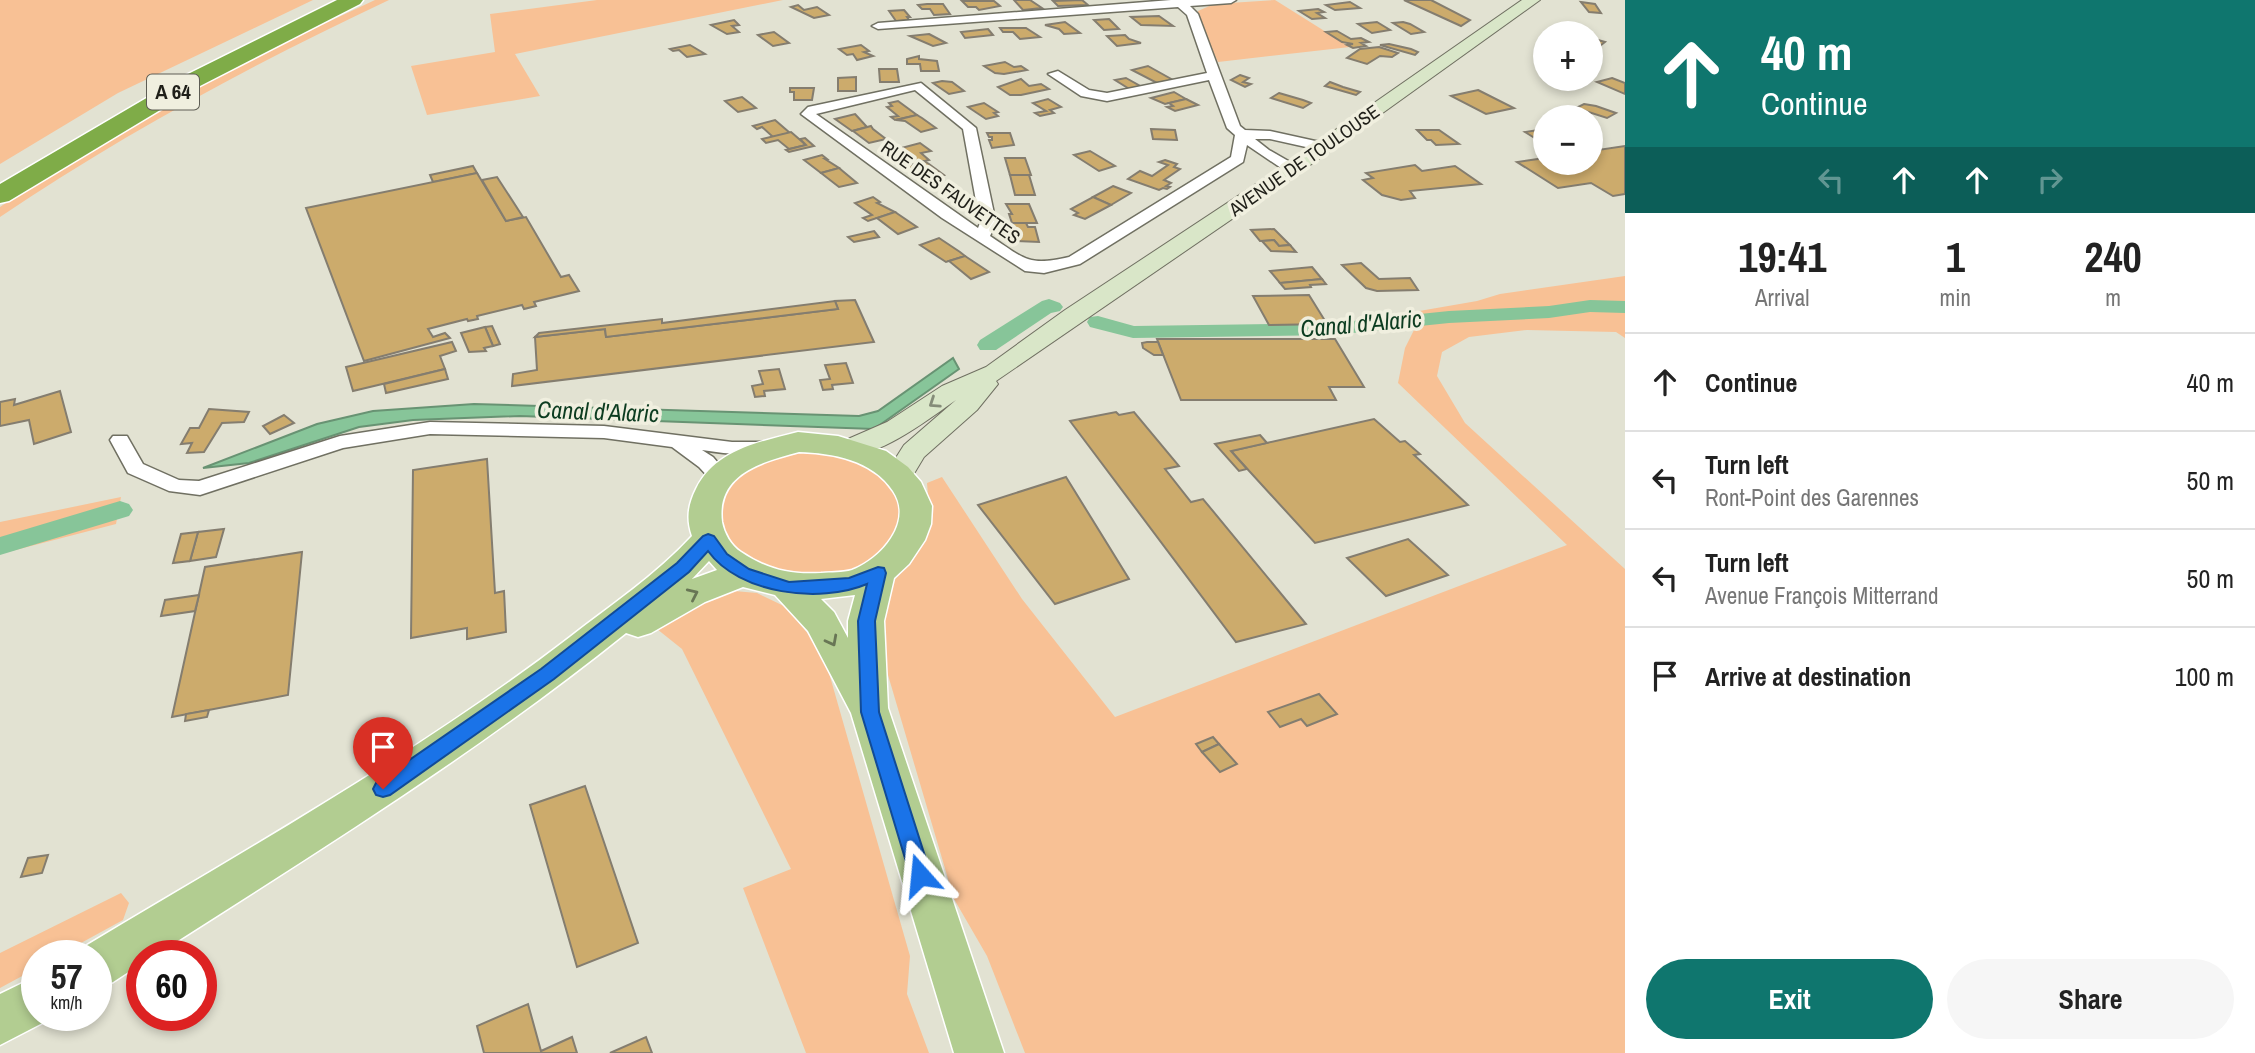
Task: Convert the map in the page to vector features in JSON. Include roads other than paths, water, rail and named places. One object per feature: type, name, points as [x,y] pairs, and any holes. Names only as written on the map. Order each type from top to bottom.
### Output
[{"type":"highway","name":"A 64","points":[[0,179],[172,80],[333,0]]},
{"type":"highway","name":"A 64","points":[[0,195],[192,81],[353,0]]},
{"type":"main road","name":"AVENUE DE TOULOUSE","points":[[995,372],[1073,315],[1292,169],[1532,0]]},
{"type":"main road","points":[[851,448],[897,428],[951,393],[995,372]]},
{"type":"main road","points":[[899,475],[914,451],[968,404],[995,372]]},
{"type":"main road","points":[[798,442],[828,443],[851,448],[899,475],[914,500],[914,532],[898,556],[878,573],[851,584],[789,588],[743,573],[722,558],[708,540],[703,507],[713,483],[748,455],[773,446],[798,442]]},
{"type":"main road","points":[[112,956],[394,782],[548,674],[683,568],[708,540]]},
{"type":"main road","points":[[548,674],[693,593],[743,573]]},
{"type":"main road","points":[[870,712],[866,621],[878,573]]},
{"type":"main road","points":[[789,588],[821,622],[870,712],[979,1053]]},
{"type":"main road","points":[[0,1021],[21,1009]]},
{"type":"street","points":[[878,26],[1231,0]]},
{"type":"street","points":[[1180,2],[1192,14],[1212,76],[1234,128],[1264,153],[1292,169]]},
{"type":"street","points":[[1054,74],[1085,93],[1107,97],[1212,76]]},
{"type":"street","name":"RUE DES FAUVETTES","points":[[982,237],[988,223],[969,128],[917,86],[813,110],[808,114],[947,215],[1025,266],[1044,268],[1074,261],[1238,159],[1242,134]]},
{"type":"street","points":[[1242,134],[1270,135],[1324,147]]},
{"type":"street","points":[[120,440],[135,468],[176,486],[200,488],[340,442],[430,428],[604,432],[732,448],[773,446]]},
{"type":"street","points":[[666,440],[687,449],[706,462],[719,476]]},
{"type":"water","points":[[953,358],[959,369],[874,429],[520,416],[413,420],[359,427],[249,463],[203,468],[317,424],[373,411],[474,404],[859,416],[878,411]]},
{"type":"waterway","name":"Canal d'Alaric","points":[[988,345],[1049,305],[1053,307]]},
{"type":"waterway","name":"Canal d'Alaric","points":[[1098,322],[1133,332],[1333,329],[1449,317],[1549,312],[1590,306],[1625,307]]},
{"type":"waterway","name":"Canal d'Alaric","points":[[0,546],[120,510]]}]
